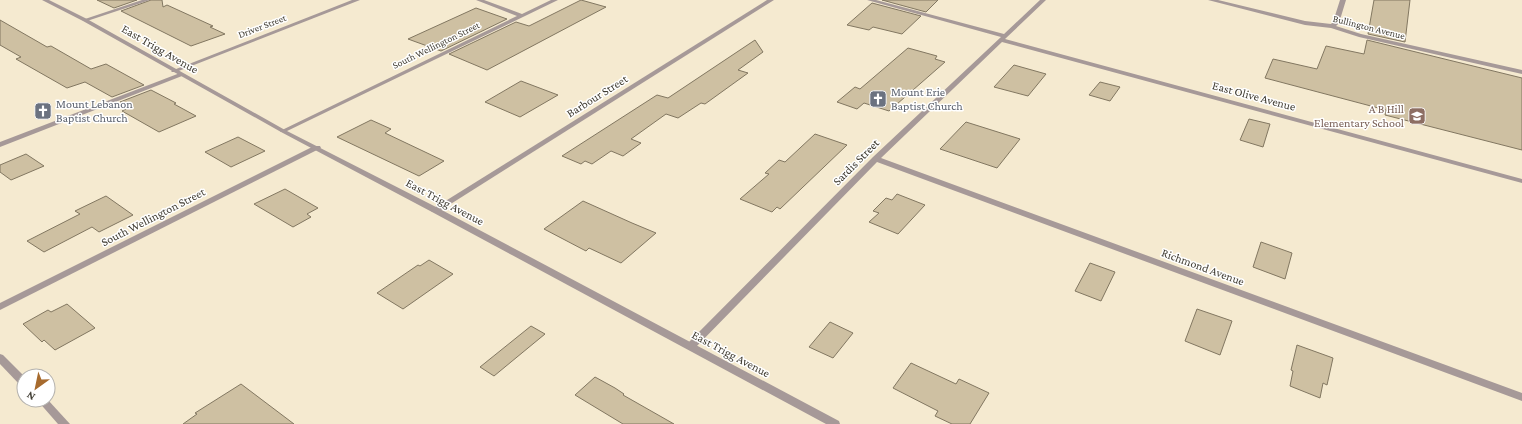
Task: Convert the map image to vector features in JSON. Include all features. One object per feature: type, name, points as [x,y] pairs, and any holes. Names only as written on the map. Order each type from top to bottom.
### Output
[{"type":"street","name":"East Trigg Avenue","points":[[45,0],[85,20],[177,73],[283,131],[435,210],[835,424]]},
{"type":"street","points":[[85,20],[147,0]]},
{"type":"street","name":"Driver Street","points":[[0,145],[357,0]]},
{"type":"street","points":[[479,0],[522,16]]},
{"type":"street","name":"South Wellington Street","points":[[283,131],[555,0]]},
{"type":"street","name":"Barbour Street","points":[[435,210],[771,0]]},
{"type":"street","name":"East Olive Avenue","points":[[874,0],[1004,38],[1522,181]]},
{"type":"street","name":"Sardis Street","points":[[691,346],[876,159],[1043,0]]},
{"type":"street","name":"Bullington Avenue","points":[[1211,0],[1305,23],[1332,26],[1359,35],[1522,72]]},
{"type":"street","points":[[1332,26],[1336,23],[1343,0]]},
{"type":"street","name":"South Wellington Street","points":[[0,307],[317,148]]},
{"type":"street","name":"Richmond Avenue","points":[[876,159],[1522,398]]},
{"type":"street","points":[[0,358],[16,374]]},
{"type":"street","points":[[50,408],[66,424]]},
{"type":"building","points":[[97,0],[137,0],[114,8]]},
{"type":"building","points":[[151,0],[162,0],[163,7],[167,5],[213,26],[210,27],[225,34],[191,46],[121,11]]},
{"type":"building","points":[[581,0],[606,7],[487,70],[449,54],[516,22],[529,26]]},
{"type":"building","points":[[882,0],[938,0],[926,12]]},
{"type":"building","points":[[1374,0],[1410,0],[1405,42],[1368,34]]},
{"type":"building","points":[[872,3],[921,16],[902,34],[873,27],[869,30],[847,25]]},
{"type":"building","points":[[476,8],[507,19],[441,51],[408,39]]},
{"type":"building","points":[[0,20],[47,47],[51,46],[91,69],[106,64],[144,85],[112,97],[85,82],[67,88],[16,59],[21,57],[0,45]]},
{"type":"building","points":[[755,40],[763,52],[738,70],[748,73],[705,104],[701,103],[678,118],[666,114],[631,139],[641,143],[623,156],[611,151],[592,164],[585,161],[581,164],[562,156],[657,95],[668,98]]},
{"type":"building","points":[[1367,40],[1522,78],[1522,150],[1385,115],[1386,110],[1265,78],[1273,59],[1317,69],[1326,46],[1364,54]]},
{"type":"building","points":[[908,48],[937,56],[935,59],[945,62],[889,111],[864,103],[857,109],[837,102],[855,87],[860,89]]},
{"type":"building","points":[[1014,65],[1046,74],[1028,96],[994,87]]},
{"type":"building","points":[[521,81],[558,95],[520,117],[485,102]]},
{"type":"building","points":[[1100,82],[1120,87],[1110,101],[1089,95]]},
{"type":"building","points":[[151,90],[176,103],[174,104],[196,116],[159,132],[122,111],[130,107],[120,102]]},
{"type":"building","points":[[1249,119],[1270,124],[1263,147],[1240,140]]},
{"type":"building","points":[[371,120],[391,129],[385,133],[444,161],[419,176],[337,137]]},
{"type":"building","points":[[966,122],[1020,139],[997,168],[940,149]]},
{"type":"building","points":[[815,134],[847,145],[780,209],[777,207],[772,212],[740,199],[769,174],[765,173],[779,160],[785,162]]},
{"type":"building","points":[[238,137],[265,151],[231,167],[205,152]]},
{"type":"building","points":[[26,154],[44,166],[11,180],[0,172],[0,165]]},
{"type":"building","points":[[285,189],[318,208],[307,214],[311,217],[293,227],[254,204]]},
{"type":"building","points":[[897,194],[925,205],[898,234],[869,222],[879,213],[873,211],[886,198],[892,200]]},
{"type":"building","points":[[106,196],[133,215],[99,232],[92,227],[44,252],[27,241],[80,214],[75,211]]},
{"type":"building","points":[[583,201],[656,233],[621,263],[589,248],[586,251],[544,229]]},
{"type":"building","points":[[1261,242],[1292,253],[1285,279],[1253,267]]},
{"type":"building","points":[[429,260],[453,274],[403,309],[377,293],[418,265],[420,266]]},
{"type":"building","points":[[1090,263],[1115,272],[1101,301],[1075,291]]},
{"type":"building","points":[[67,304],[95,328],[55,350],[44,340],[42,342],[23,324],[48,310],[51,312]]},
{"type":"building","points":[[1197,309],[1232,321],[1220,355],[1185,341]]},
{"type":"building","points":[[830,322],[853,333],[833,358],[809,347]]},
{"type":"building","points":[[531,326],[545,334],[494,376],[480,367]]},
{"type":"building","points":[[1297,345],[1333,358],[1327,385],[1323,383],[1320,398],[1290,386],[1293,371],[1291,370]]},
{"type":"building","points":[[911,363],[956,384],[959,379],[989,393],[970,424],[952,424],[935,416],[938,411],[893,388]]},
{"type":"building","points":[[595,377],[674,424],[623,424],[575,395]]},
{"type":"building","points":[[241,384],[294,424],[183,424],[197,414],[195,413]]},
{"type":"place","name":"Mount Erie Baptist Church","points":[[878,99]]},
{"type":"place","name":"Mount Lebanon Baptist Church","points":[[43,111]]},
{"type":"place","name":"A B Hill Elementary School","points":[[1417,116]]}]
